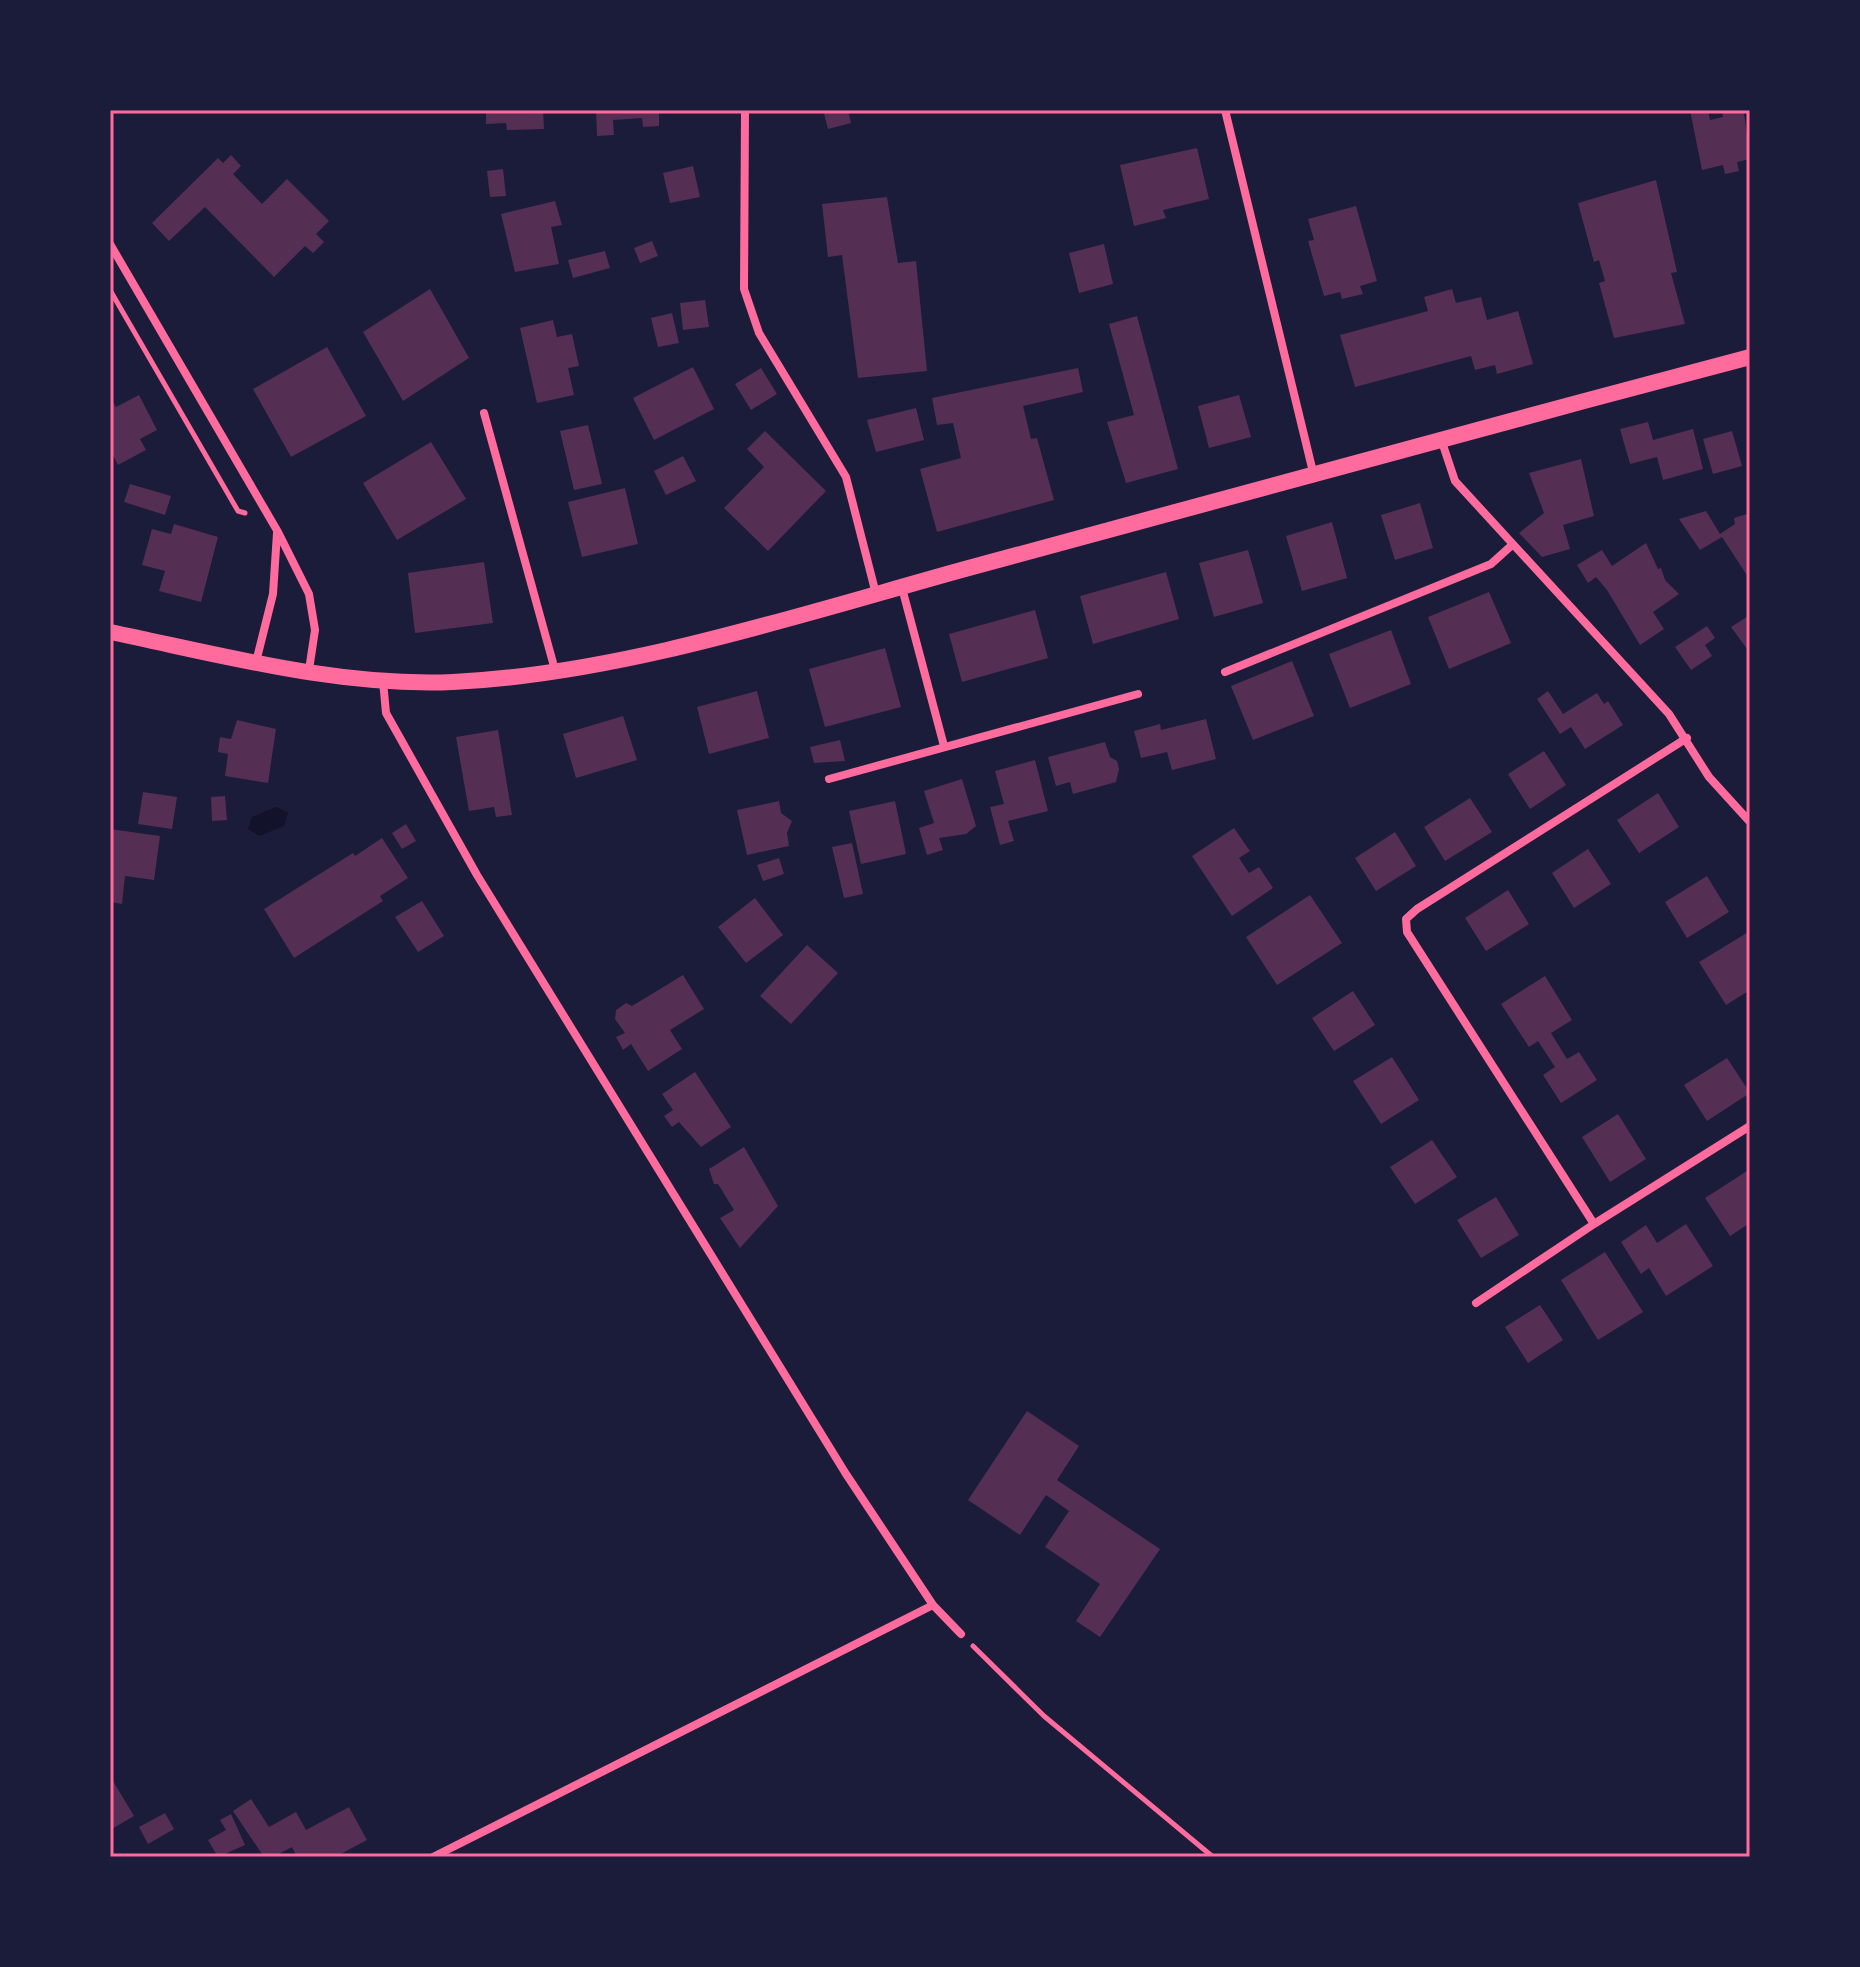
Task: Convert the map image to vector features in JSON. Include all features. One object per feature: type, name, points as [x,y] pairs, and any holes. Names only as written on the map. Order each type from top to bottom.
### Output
[{"type":"main road","points":[[110,632],[256,662],[383,681],[474,680],[555,670],[642,654],[876,594],[1313,472],[1750,357]]},
{"type":"street","points":[[745,110],[744,289],[759,333],[846,477],[876,594]]},
{"type":"street","points":[[1225,110],[1313,472]]},
{"type":"street","points":[[110,244],[278,532],[309,594],[315,630],[309,670]]},
{"type":"street","points":[[484,413],[555,670]]},
{"type":"street","points":[[1441,438],[1455,481],[1669,714],[1709,777],[1750,822]]},
{"type":"street","points":[[256,662],[273,594],[278,532]]},
{"type":"street","points":[[1225,672],[1491,564],[1512,545]]},
{"type":"street","points":[[901,587],[944,746]]},
{"type":"street","points":[[383,681],[386,713],[477,875],[846,1474],[933,1605],[961,1634]]},
{"type":"street","points":[[829,779],[1138,694]]},
{"type":"street","points":[[1594,1224],[1407,932],[1406,919],[1687,738]]},
{"type":"street","points":[[1476,1303],[1750,1126]]},
{"type":"street","points":[[433,1857],[933,1605]]},
{"type":"path","points":[[961,1634],[1044,1716],[1213,1857]]},
{"type":"shaded area","points":[[276,807],[288,813],[284,826],[259,836],[248,829],[252,817]]},
{"type":"building","points":[[486,110],[543,110],[544,129],[507,130],[506,123],[486,124]]},
{"type":"building","points":[[596,110],[659,110],[659,126],[643,127],[642,118],[613,120],[614,135],[597,136]]},
{"type":"building","points":[[823,110],[848,110],[851,123],[828,129]]},
{"type":"building","points":[[1690,110],[1708,110],[1710,120],[1723,117],[1722,110],[1749,110],[1744,113],[1750,159],[1737,162],[1739,171],[1725,174],[1723,165],[1702,170]]},
{"type":"building","points":[[1197,148],[1209,199],[1163,210],[1166,218],[1134,226],[1120,165]]},
{"type":"building","points":[[231,155],[241,166],[233,174],[262,204],[287,179],[329,221],[316,234],[324,242],[313,253],[305,246],[274,277],[205,207],[169,241],[152,223],[218,158],[223,163]]},
{"type":"building","points":[[693,166],[700,197],[670,203],[663,173]]},
{"type":"building","points":[[503,169],[506,196],[490,197],[487,171]]},
{"type":"building","points":[[1656,180],[1677,272],[1671,273],[1685,324],[1614,338],[1599,283],[1605,281],[1599,260],[1594,262],[1578,203]]},
{"type":"building","points":[[887,197],[898,263],[916,261],[927,371],[858,378],[842,255],[828,257],[822,204]]},
{"type":"building","points":[[555,201],[562,225],[551,227],[559,264],[515,272],[501,214]]},
{"type":"building","points":[[1356,206],[1377,281],[1360,286],[1363,294],[1342,299],[1340,292],[1324,296],[1308,241],[1314,240],[1308,219]]},
{"type":"building","points":[[652,241],[658,256],[640,263],[634,248]]},
{"type":"building","points":[[1104,244],[1113,284],[1079,293],[1069,253]]},
{"type":"building","points":[[605,251],[610,268],[573,278],[568,260]]},
{"type":"building","points":[[430,289],[469,358],[403,401],[363,332]]},
{"type":"building","points":[[1452,289],[1456,303],[1481,297],[1487,320],[1518,311],[1533,364],[1497,374],[1495,365],[1475,370],[1471,356],[1355,387],[1340,335],[1428,311],[1424,297]]},
{"type":"building","points":[[705,300],[709,327],[683,330],[680,303]]},
{"type":"building","points":[[672,313],[679,343],[658,347],[651,318]]},
{"type":"building","points":[[1137,316],[1178,469],[1126,483],[1107,422],[1134,415],[1109,324]]},
{"type":"building","points":[[553,320],[557,337],[572,334],[579,366],[568,368],[574,395],[537,403],[520,328]]},
{"type":"building","points":[[327,347],[366,416],[291,457],[253,389]]},
{"type":"building","points":[[693,367],[714,409],[654,440],[633,398]]},
{"type":"building","points":[[761,368],[777,394],[751,410],[735,384]]},
{"type":"building","points":[[1078,368],[1083,392],[1023,406],[1031,439],[1037,438],[1054,500],[937,532],[920,469],[961,458],[953,423],[937,425],[932,398]]},
{"type":"building","points":[[139,395],[157,430],[140,439],[146,450],[118,465],[110,450],[110,397],[116,407]]},
{"type":"building","points":[[1239,395],[1251,437],[1209,448],[1198,406]]},
{"type":"building","points":[[916,408],[924,440],[876,452],[867,420]]},
{"type":"building","points":[[1648,422],[1653,440],[1693,429],[1703,469],[1663,480],[1657,457],[1630,464],[1620,429]]},
{"type":"building","points":[[588,425],[602,484],[574,490],[560,431]]},
{"type":"building","points":[[765,431],[826,491],[768,551],[724,508],[764,467],[747,449]]},
{"type":"building","points":[[1732,431],[1742,466],[1713,474],[1703,439]]},
{"type":"building","points":[[431,442],[466,499],[397,540],[363,483]]},
{"type":"building","points":[[683,456],[696,481],[666,495],[654,471]]},
{"type":"building","points":[[1581,459],[1594,516],[1563,525],[1570,549],[1542,557],[1519,533],[1544,513],[1529,473]]},
{"type":"building","points":[[130,484],[171,496],[165,515],[124,502]]},
{"type":"building","points":[[625,488],[638,544],[582,557],[568,502]]},
{"type":"building","points":[[1420,503],[1433,548],[1395,560],[1381,515]]},
{"type":"building","points":[[1706,511],[1720,534],[1735,524],[1734,518],[1750,513],[1750,580],[1722,537],[1700,550],[1679,519]]},
{"type":"building","points":[[1332,522],[1347,578],[1302,591],[1286,536]]},
{"type":"building","points":[[174,524],[218,537],[201,602],[159,591],[165,571],[142,565],[152,529],[171,534]]},
{"type":"building","points":[[1646,543],[1665,580],[1679,594],[1653,612],[1664,629],[1640,645],[1607,590],[1596,577],[1588,583],[1577,565],[1602,550],[1612,566]]},
{"type":"building","points":[[1248,550],[1263,603],[1214,617],[1199,563]]},
{"type":"building","points":[[484,562],[493,623],[415,633],[408,573]]},
{"type":"building","points":[[1166,572],[1179,619],[1093,644],[1080,596]]},
{"type":"building","points":[[1489,592],[1511,643],[1449,669],[1428,617]]},
{"type":"building","points":[[1035,610],[1048,658],[962,682],[949,634]]},
{"type":"building","points":[[1750,615],[1750,653],[1731,627]]},
{"type":"building","points":[[1707,626],[1715,638],[1705,645],[1712,656],[1691,670],[1675,647]]},
{"type":"building","points":[[1391,630],[1411,684],[1350,708],[1329,654]]},
{"type":"building","points":[[885,648],[901,707],[825,727],[809,669]]},
{"type":"building","points":[[1292,661],[1314,716],[1253,740],[1231,686]]},
{"type":"building","points":[[757,691],[769,738],[709,754],[697,707]]},
{"type":"building","points":[[1548,691],[1563,714],[1597,693],[1604,704],[1608,701],[1623,725],[1585,749],[1571,727],[1560,734],[1537,699]]},
{"type":"building","points":[[623,716],[637,760],[576,778],[563,734]]},
{"type":"building","points":[[1206,719],[1216,759],[1172,770],[1167,752],[1141,758],[1134,731],[1160,724],[1161,730]]},
{"type":"building","points":[[237,720],[276,729],[268,783],[225,776],[228,754],[218,752],[220,737],[231,739]]},
{"type":"building","points":[[498,730],[512,815],[496,817],[494,807],[469,811],[456,737]]},
{"type":"building","points":[[840,740],[845,761],[814,763],[810,747]]},
{"type":"building","points":[[1105,742],[1110,757],[1117,761],[1116,782],[1073,794],[1070,782],[1056,786],[1048,757]]},
{"type":"building","points":[[1544,751],[1566,785],[1530,809],[1508,774]]},
{"type":"building","points":[[1035,760],[1048,811],[1008,821],[1014,841],[1000,845],[990,807],[1004,804],[995,771]]},
{"type":"building","points":[[962,779],[976,826],[966,834],[939,838],[943,850],[927,855],[919,828],[934,823],[924,791]]},
{"type":"building","points":[[143,792],[177,797],[172,829],[138,824]]},
{"type":"building","points":[[1658,793],[1679,827],[1639,853],[1617,820]]},
{"type":"building","points":[[225,796],[227,820],[212,821],[211,797]]},
{"type":"building","points":[[1470,798],[1492,832],[1445,861],[1424,827]]},
{"type":"building","points":[[779,801],[781,813],[792,821],[787,833],[789,846],[747,855],[737,810]]},
{"type":"building","points":[[895,801],[906,854],[861,864],[849,811]]},
{"type":"building","points":[[406,824],[416,841],[402,849],[392,833]]},
{"type":"building","points":[[1234,828],[1250,851],[1239,858],[1249,873],[1259,867],[1273,888],[1232,916],[1192,856]]},
{"type":"building","points":[[110,829],[160,836],[154,880],[125,876],[122,904],[110,902]]},
{"type":"building","points":[[1395,832],[1416,866],[1376,891],[1355,858]]},
{"type":"building","points":[[382,838],[408,878],[380,896],[383,901],[294,958],[264,909]]},
{"type":"building","points":[[852,843],[863,894],[844,898],[832,847]]},
{"type":"building","points":[[1588,849],[1611,884],[1574,908],[1552,873]]},
{"type":"building","points":[[779,858],[784,874],[763,881],[757,865]]},
{"type":"building","points":[[1707,876],[1729,912],[1687,938],[1665,902]]},
{"type":"building","points":[[1508,890],[1529,924],[1486,951],[1465,918]]},
{"type":"building","points":[[1310,895],[1342,943],[1277,985],[1246,937]]},
{"type":"building","points":[[755,898],[783,935],[746,963],[718,927]]},
{"type":"building","points":[[422,901],[444,936],[418,952],[395,917]]},
{"type":"building","points":[[1750,931],[1750,990],[1726,1005],[1699,962]]},
{"type":"building","points":[[807,945],[838,973],[791,1024],[760,996]]},
{"type":"building","points":[[683,975],[704,1009],[670,1030],[682,1049],[648,1071],[631,1044],[623,1050],[616,1037],[625,1033],[615,1019],[616,1010],[626,1003],[632,1006]]},
{"type":"building","points":[[1545,976],[1572,1020],[1551,1033],[1567,1059],[1579,1052],[1597,1080],[1561,1103],[1543,1075],[1555,1067],[1538,1041],[1529,1047],[1501,1004]]},
{"type":"building","points":[[1353,991],[1375,1025],[1334,1051],[1312,1018]]},
{"type":"building","points":[[1392,1057],[1419,1100],[1381,1124],[1353,1081]]},
{"type":"building","points":[[1727,1058],[1750,1093],[1707,1121],[1684,1085]]},
{"type":"building","points":[[695,1072],[731,1127],[701,1147],[679,1122],[672,1127],[664,1116],[673,1110],[662,1094]]},
{"type":"building","points":[[1618,1114],[1646,1159],[1610,1182],[1582,1137]]},
{"type":"building","points":[[1432,1140],[1457,1177],[1415,1204],[1390,1167]]},
{"type":"building","points":[[744,1147],[778,1206],[740,1248],[720,1218],[734,1210],[718,1184],[714,1184],[709,1169]]},
{"type":"building","points":[[1747,1171],[1750,1176],[1750,1223],[1730,1236],[1705,1198]]},
{"type":"building","points":[[1496,1197],[1519,1235],[1481,1258],[1457,1220]]},
{"type":"building","points":[[1686,1224],[1713,1266],[1666,1296],[1649,1268],[1641,1274],[1621,1242],[1646,1225],[1657,1243]]},
{"type":"building","points":[[1605,1252],[1643,1312],[1598,1340],[1561,1280]]},
{"type":"building","points":[[1540,1305],[1563,1340],[1528,1363],[1505,1327]]},
{"type":"building","points":[[1027,1411],[1079,1446],[1057,1480],[1160,1549],[1100,1637],[1076,1621],[1100,1584],[1045,1547],[1069,1511],[1046,1495],[1020,1535],[968,1500]]},
{"type":"building","points":[[110,1776],[134,1816],[110,1830]]},
{"type":"building","points":[[251,1799],[269,1827],[296,1812],[306,1830],[349,1807],[367,1840],[335,1857],[297,1857],[292,1847],[273,1857],[264,1857],[233,1811]]},
{"type":"building","points":[[165,1813],[174,1829],[148,1844],[139,1827]]},
{"type":"building","points":[[231,1814],[245,1845],[218,1857],[208,1840],[226,1830],[220,1820]]}]
